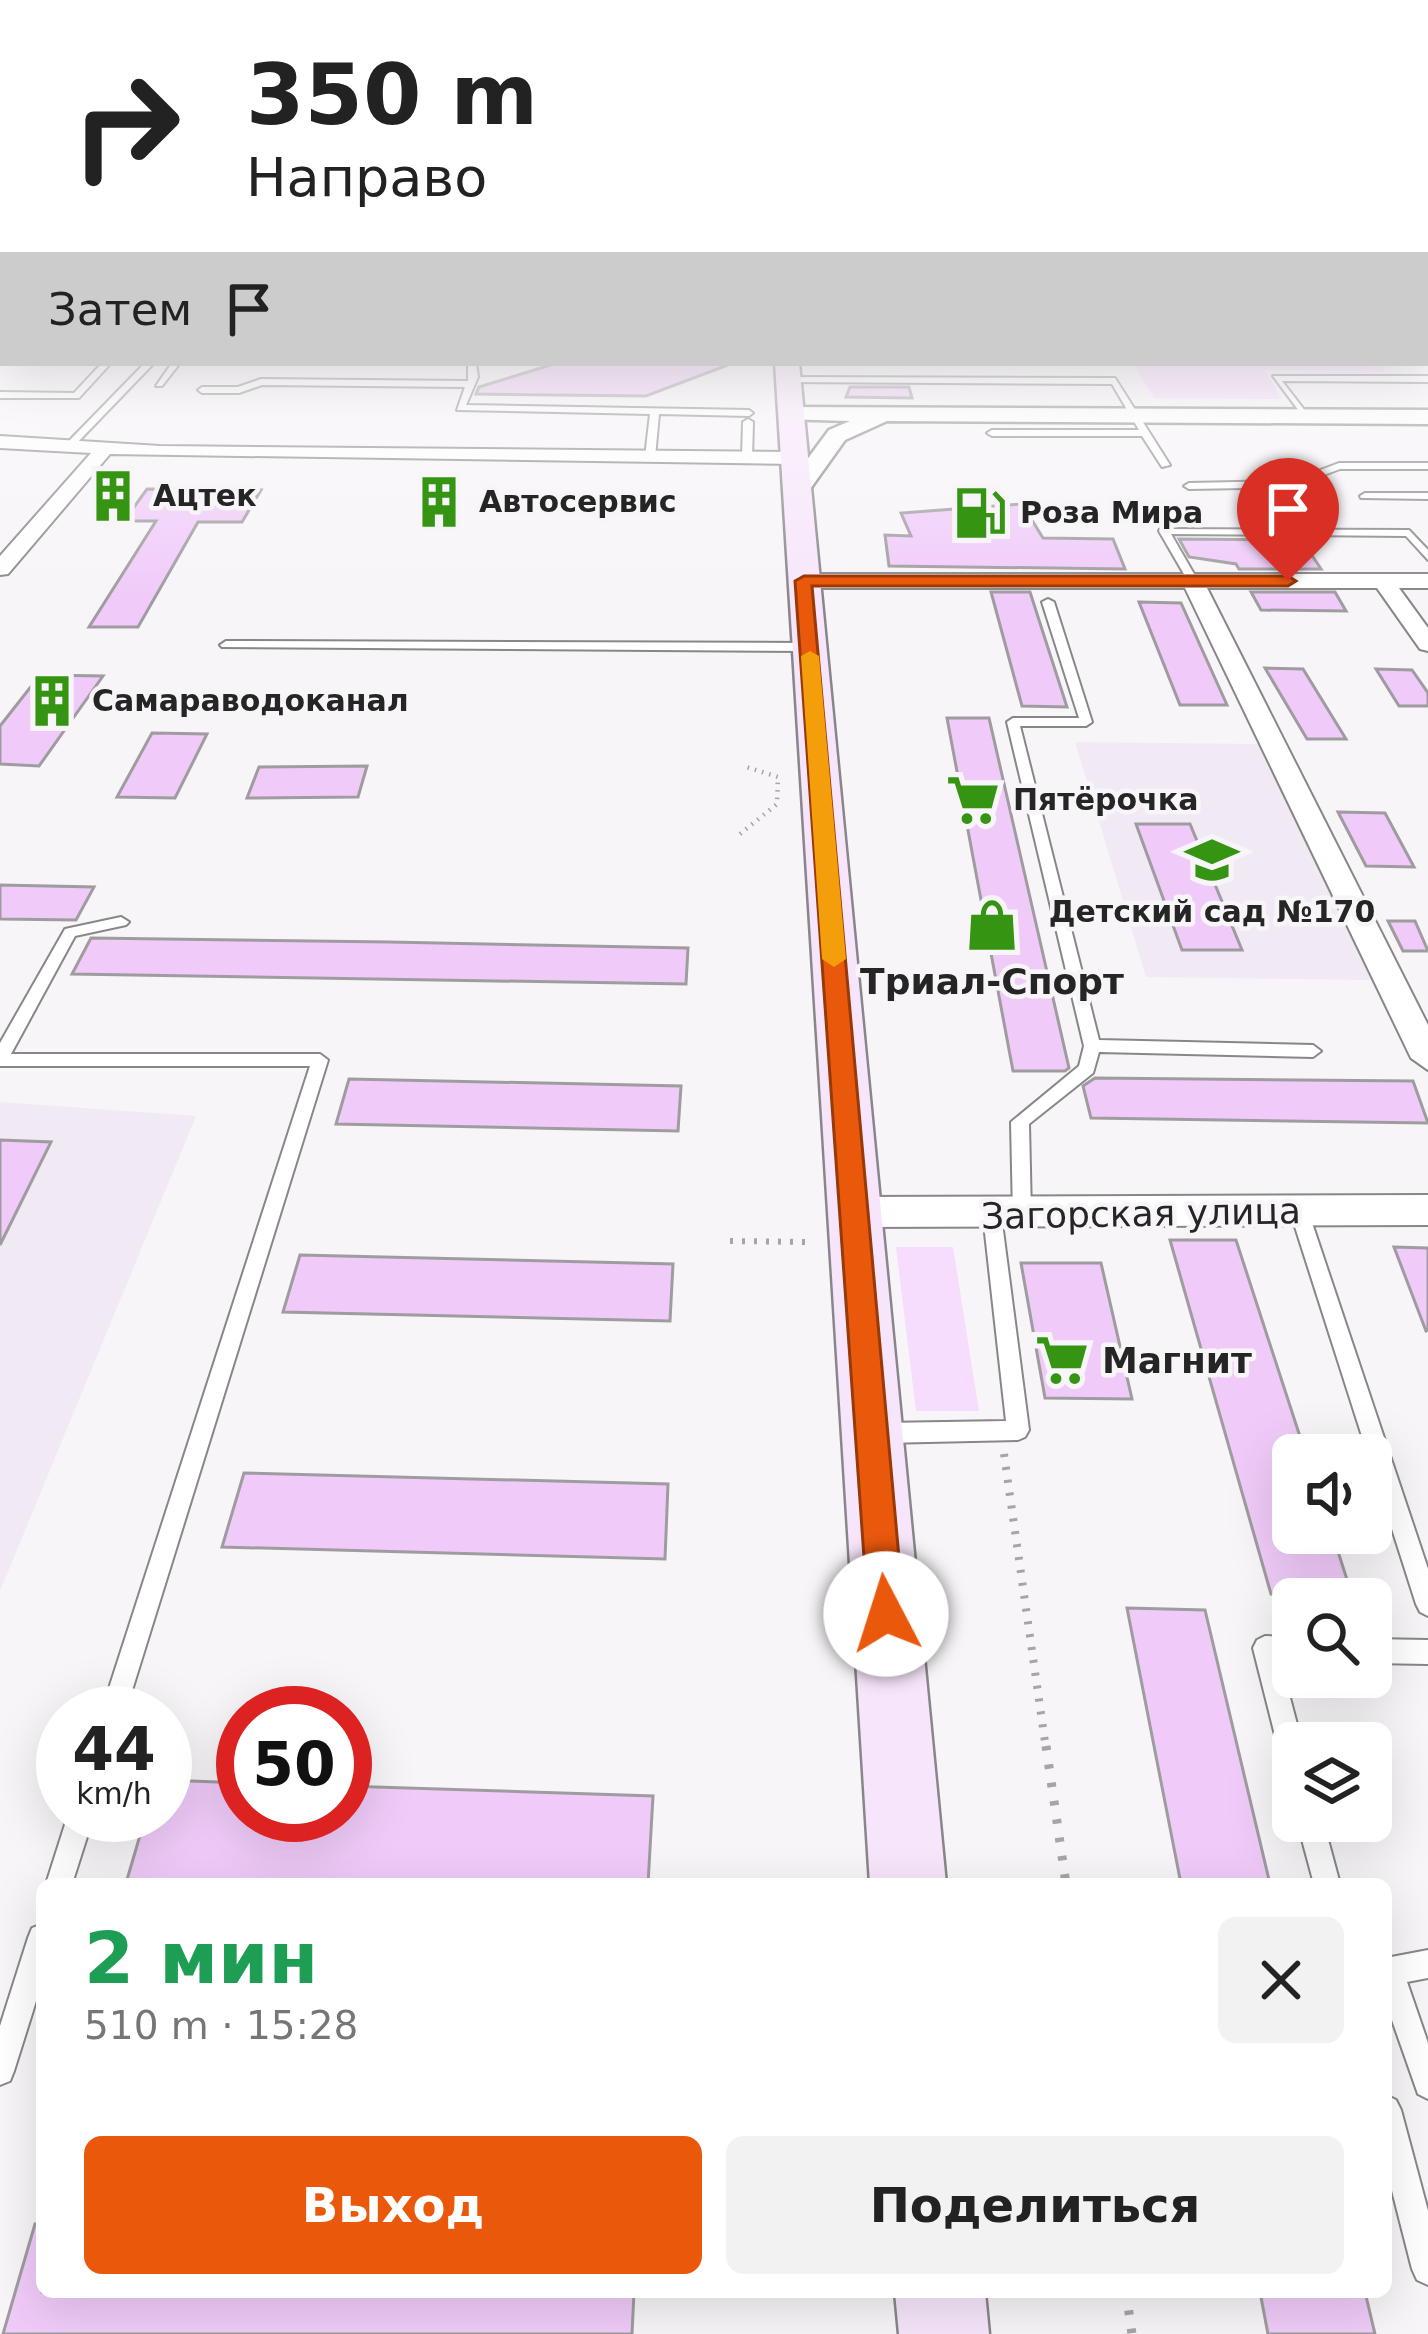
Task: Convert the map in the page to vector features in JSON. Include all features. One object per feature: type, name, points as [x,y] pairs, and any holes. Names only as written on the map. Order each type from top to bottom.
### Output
[{"type":"main road","points":[[788,380],[908,1878]]},
{"type":"main road","points":[[941,2298],[944,2334]]},
{"type":"street","points":[[790,414],[1140,424],[1306,416],[1428,417]]},
{"type":"street","points":[[796,491],[837,435],[887,414]]},
{"type":"street","points":[[0,442],[72,443],[104,450],[794,458]]},
{"type":"street","points":[[0,569],[104,450]]},
{"type":"street","points":[[804,581],[1428,581]]},
{"type":"street","points":[[1193,581],[1428,1058]]},
{"type":"street","points":[[1383,581],[1428,644]]},
{"type":"street","name":"Загорская улица","points":[[854,1212],[1428,1210]]},
{"type":"lane","points":[[0,395],[76,396],[91,380]]},
{"type":"lane","points":[[72,443],[134,380]]},
{"type":"lane","points":[[159,384],[162,380]]},
{"type":"lane","points":[[471,380],[456,417],[654,416],[748,422],[746,458]]},
{"type":"lane","points":[[1080,380],[1115,381],[1165,465]]},
{"type":"lane","points":[[1278,380],[1306,416]]},
{"type":"lane","points":[[202,390],[239,391],[262,382],[471,384]]},
{"type":"lane","points":[[650,457],[654,416]]},
{"type":"lane","points":[[992,433],[1140,424]]},
{"type":"lane","points":[[1189,486],[1292,484],[1339,466],[1428,466]]},
{"type":"lane","points":[[1365,496],[1428,496]]},
{"type":"lane","points":[[1193,581],[1165,531],[1409,533],[1428,557]]},
{"type":"lane","points":[[872,1434],[1018,1430],[1007,1215],[1020,1122],[1087,1069],[1092,1046],[1013,722],[1086,722],[1048,602]]},
{"type":"lane","points":[[226,645],[809,647]]},
{"type":"lane","points":[[122,922],[70,932],[0,1059],[320,1060],[122,1686]]},
{"type":"lane","points":[[1092,1046],[1313,1051]]},
{"type":"lane","points":[[1299,1211],[1428,1604]]},
{"type":"lane","points":[[1272,1648],[1265,1648],[1272,1675]]},
{"type":"lane","points":[[1392,1651],[1428,1652]]},
{"type":"lane","points":[[61,1878],[72,1842]]},
{"type":"lane","points":[[1316,1842],[1325,1878]]},
{"type":"lane","points":[[0,2071],[36,1957]]},
{"type":"lane","points":[[1392,1970],[1428,1964]]},
{"type":"lane","points":[[1392,1985],[1428,2084]]},
{"type":"lane","points":[[1392,2133],[1428,2269]]},
{"type":"path","points":[[740,834],[778,804],[778,777],[743,766]]},
{"type":"path","points":[[730,1241],[810,1242]]},
{"type":"path","points":[[1000,1430],[1065,1878]]},
{"type":"path","points":[[1127,2298],[1132,2334]]},
{"type":"shaded area","points":[[1143,380],[1271,380],[1282,399],[1154,398]]},
{"type":"shaded area","name":"Детский сад №170","points":[[1075,742],[1259,744],[1371,980],[1146,977]]},
{"type":"shaded area","points":[[0,1102],[196,1116],[0,1591]]},
{"type":"shaded area","points":[[896,1247],[953,1247],[979,1411],[916,1411]]},
{"type":"building","points":[[502,380],[689,380],[646,396],[476,394],[479,387]]},
{"type":"building","points":[[850,387],[909,387],[912,398],[846,397]]},
{"type":"building","points":[[147,489],[261,490],[242,522],[198,522],[138,627],[89,627],[156,521],[124,521]]},
{"type":"building","points":[[1022,504],[1043,538],[1113,539],[1125,569],[889,566],[885,535],[911,536],[901,513]]},
{"type":"building","points":[[1179,539],[1302,540],[1321,569],[1239,569],[1236,564],[1189,557]]},
{"type":"building","points":[[991,592],[1030,592],[1067,707],[1022,706]]},
{"type":"building","points":[[1251,592],[1335,592],[1346,611],[1261,610]]},
{"type":"building","points":[[1139,602],[1181,603],[1227,705],[1180,705]]},
{"type":"building","points":[[1265,668],[1303,669],[1346,739],[1307,739]]},
{"type":"building","points":[[1376,669],[1412,670],[1428,693],[1428,706],[1399,706]]},
{"type":"building","name":"Самараводоканал","points":[[40,675],[103,676],[39,766],[0,764],[0,726]]},
{"type":"building","points":[[947,718],[989,718],[1069,1068],[1065,1071],[1013,1071]]},
{"type":"building","points":[[152,733],[207,734],[175,798],[117,797]]},
{"type":"building","points":[[367,766],[358,797],[247,798],[259,767]]},
{"type":"building","points":[[1338,812],[1385,813],[1414,867],[1366,866]]},
{"type":"building","points":[[1136,824],[1190,824],[1242,950],[1182,950]]},
{"type":"building","points":[[0,885],[94,887],[76,920],[0,919]]},
{"type":"building","points":[[1388,921],[1415,921],[1428,951],[1403,951]]},
{"type":"building","points":[[91,938],[688,948],[686,984],[72,974]]},
{"type":"building","points":[[1095,1078],[1413,1081],[1428,1123],[1091,1118],[1083,1086]]},
{"type":"building","points":[[349,1079],[681,1086],[678,1131],[336,1124]]},
{"type":"building","points":[[0,1140],[51,1142],[0,1245]]},
{"type":"building","points":[[1170,1240],[1236,1240],[1299,1434],[1272,1434],[1272,1554],[1339,1554],[1347,1578],[1272,1578],[1271,1594]]},
{"type":"building","points":[[1394,1247],[1428,1248],[1426,1331]]},
{"type":"building","points":[[300,1255],[673,1264],[670,1321],[283,1312]]},
{"type":"building","points":[[1021,1263],[1101,1263],[1132,1399],[1045,1398]]},
{"type":"building","points":[[244,1473],[668,1484],[665,1559],[222,1547]]},
{"type":"building","points":[[1127,1608],[1205,1610],[1269,1878],[1180,1878]]},
{"type":"building","points":[[192,1781],[216,1782],[216,1842],[372,1842],[372,1787],[653,1796],[648,1878],[127,1878],[138,1842],[192,1842]]},
{"type":"building","points":[[35,2224],[36,2298],[634,2298],[632,2334],[3,2334]]},
{"type":"building","points":[[1261,2298],[1366,2298],[1375,2334],[1268,2334]]},
{"type":"slow traffic","points":[[810,656],[834,959]]},
{"type":"place","name":"Ацтек","points":[[113,496]]},
{"type":"place","name":"Автосервис","points":[[439,502]]},
{"type":"place","name":"Роза Мира","points":[[980,513]]},
{"type":"place","name":"Самараводоканал","points":[[52,701]]},
{"type":"place","name":"Пятёрочка","points":[[973,800]]},
{"type":"place","name":"Детский сад №170","points":[[1212,860]]},
{"type":"place","name":"Триал-Спорт","points":[[992,925]]},
{"type":"place","name":"Магнит","points":[[1062,1360]]},
{"type":"route","points":[[886,1614],[804,581],[1288,581]]}]
